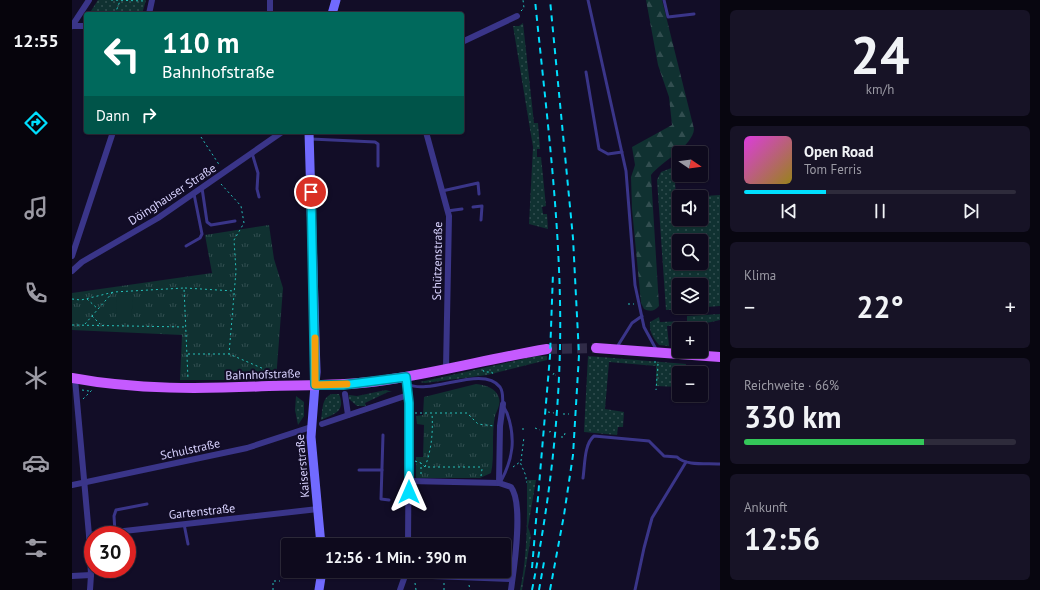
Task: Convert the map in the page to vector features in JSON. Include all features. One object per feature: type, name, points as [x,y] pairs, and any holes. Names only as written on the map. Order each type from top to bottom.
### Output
[{"type":"main road","points":[[333,12],[336,0]]},
{"type":"main road","name":"Kaiserstraße","points":[[309,134],[316,372],[311,427],[320,538]]},
{"type":"main road","points":[[596,348],[616,349],[656,357],[720,356]]},
{"type":"main road","name":"Bahnhofstraße","points":[[73,379],[97,383],[188,388],[343,385],[406,377],[547,349]]},
{"type":"main road","points":[[319,590],[321,578]]},
{"type":"street","points":[[72,26],[89,0]]},
{"type":"street","points":[[270,0],[270,12]]},
{"type":"street","points":[[149,12],[152,1]]},
{"type":"street","points":[[464,41],[517,16]]},
{"type":"street","points":[[72,26],[84,26]]},
{"type":"street","points":[[72,256],[112,134]]},
{"type":"street","name":"Döinghauser Straße","points":[[72,271],[82,262],[158,218],[279,134]]},
{"type":"street","name":"Schützenstraße","points":[[427,134],[449,216],[446,369]]},
{"type":"street","points":[[406,377],[409,414],[408,538]]},
{"type":"street","points":[[73,379],[77,405],[88,526]]},
{"type":"street","points":[[345,394],[348,414]]},
{"type":"street","points":[[322,424],[408,395]]},
{"type":"street","points":[[499,483],[500,426],[503,404]]},
{"type":"street","name":"Schulstraße","points":[[72,485],[247,448],[311,427]]},
{"type":"street","points":[[409,481],[499,483],[511,487],[516,498],[516,545],[511,590]]},
{"type":"street","name":"Gartenstraße","points":[[136,530],[318,510]]},
{"type":"street","points":[[72,578],[84,576]]},
{"type":"street","points":[[90,588],[91,578]]},
{"type":"street","points":[[400,590],[404,578]]},
{"type":"street","points":[[488,578],[512,579]]},
{"type":"lane","points":[[588,0],[626,171],[635,285],[644,327],[656,357]]},
{"type":"lane","points":[[664,0],[668,17],[694,14]]},
{"type":"lane","points":[[586,72],[599,149],[608,154],[622,152]]},
{"type":"lane","points":[[309,134],[375,142],[378,144],[378,166]]},
{"type":"lane","points":[[252,153],[258,173],[257,189],[259,197]]},
{"type":"lane","points":[[442,191],[478,183],[479,194]]},
{"type":"lane","points":[[202,188],[207,222],[211,225],[235,221]]},
{"type":"lane","points":[[186,246],[200,238],[202,234],[194,194]]},
{"type":"lane","points":[[473,207],[482,206],[481,220]]},
{"type":"lane","points":[[447,211],[462,209]]},
{"type":"lane","points":[[616,349],[632,323],[642,316]]},
{"type":"lane","points":[[406,377],[408,386],[475,379],[490,381],[500,387],[503,393],[503,404],[512,427],[513,449],[509,466],[499,483]]},
{"type":"lane","points":[[382,435],[381,499],[389,500]]},
{"type":"lane","points":[[583,478],[587,450],[590,439],[594,436],[649,441],[664,456],[676,457],[686,462],[720,464]]},
{"type":"lane","points":[[635,590],[652,518],[686,462]]},
{"type":"lane","points":[[359,470],[382,470]]},
{"type":"lane","points":[[401,501],[409,502]]},
{"type":"lane","points":[[115,526],[114,516],[116,510],[147,504]]},
{"type":"lane","points":[[184,524],[188,544]]},
{"type":"path","points":[[111,0],[152,1]]},
{"type":"path","points":[[117,12],[121,0]]},
{"type":"path","points":[[517,16],[524,8],[524,0]]},
{"type":"path","points":[[201,134],[201,137],[225,172]]},
{"type":"path","points":[[216,179],[241,206],[244,223],[234,240],[236,271],[229,354]]},
{"type":"path","points":[[72,299],[86,299],[114,292],[184,288],[234,291]]},
{"type":"path","points":[[184,288],[188,354],[188,388]]},
{"type":"path","points":[[84,325],[114,292]]},
{"type":"path","points":[[86,299],[98,310]]},
{"type":"path","points":[[92,316],[101,325]]},
{"type":"path","points":[[72,325],[186,327]]},
{"type":"path","points":[[188,354],[229,354],[264,369],[268,386]]},
{"type":"path","points":[[656,357],[658,364],[656,390]]},
{"type":"path","points":[[484,372],[492,372]]},
{"type":"path","points":[[550,375],[556,375]]},
{"type":"path","points":[[77,405],[96,388],[97,383]]},
{"type":"path","points":[[409,414],[432,412],[467,413],[478,424],[500,426]]},
{"type":"path","points":[[425,467],[431,451],[432,412]]},
{"type":"path","points":[[548,412],[554,413]]},
{"type":"path","points":[[563,414],[569,414]]},
{"type":"path","points":[[535,428],[535,430],[540,430]]},
{"type":"path","points":[[546,430],[553,431]]},
{"type":"path","points":[[524,437],[520,462],[527,482]]},
{"type":"path","points":[[561,437],[567,437]]},
{"type":"path","points":[[408,459],[421,463],[425,467],[480,467],[482,469],[481,483]]},
{"type":"path","points":[[510,472],[520,462]]},
{"type":"path","points":[[421,463],[421,482]]},
{"type":"path","points":[[273,590],[273,581],[282,580],[283,578]]},
{"type":"path","points":[[414,578],[416,590]]},
{"type":"green space","points":[[98,0],[146,0],[143,12],[90,12]]},
{"type":"green space","points":[[646,0],[662,0],[694,129],[692,135],[684,146],[672,146],[672,156],[651,175],[659,306],[650,311],[644,309],[641,303],[632,209],[631,177],[635,165],[632,147],[672,125],[669,97],[658,65]]},
{"type":"green space","points":[[523,23],[534,123],[538,123],[540,149],[537,149],[537,157],[541,157],[546,206],[542,207],[543,214],[547,214],[548,229],[529,224],[533,147],[513,26],[519,26]]},
{"type":"green space","points":[[672,168],[672,182],[675,182],[676,190],[672,190],[672,226],[708,226],[708,196],[720,195],[720,306],[708,307],[708,278],[672,278],[672,310],[666,310],[657,180],[661,172]]},
{"type":"green space","points":[[269,225],[274,259],[283,288],[276,380],[180,380],[182,335],[72,330],[72,293],[212,273],[205,235]]},
{"type":"green space","points":[[117,294],[133,295],[131,323],[116,322]]},
{"type":"green space","points":[[720,314],[720,320],[708,323],[672,322],[672,326],[667,326],[669,346],[659,345],[653,337],[650,322],[659,317],[660,322],[687,321],[687,316]]},
{"type":"green space","points":[[537,356],[547,356],[547,360],[487,375],[425,383],[420,382]]},
{"type":"green space","points":[[588,356],[686,364],[686,366],[672,366],[672,387],[656,386],[656,366],[609,362],[605,409],[624,412],[623,427],[618,427],[617,435],[584,432]]},
{"type":"green space","points":[[476,384],[493,389],[498,395],[499,400],[493,430],[493,459],[491,473],[480,478],[416,478],[416,457],[423,457],[424,425],[417,424],[416,416],[423,415],[424,397]]},
{"type":"green space","points":[[386,390],[392,392],[388,392],[365,403],[366,406],[357,406],[349,399],[349,395],[357,396]]},
{"type":"green space","points":[[332,394],[339,394],[341,400],[340,408],[335,414],[321,420],[324,401]]},
{"type":"green space","points":[[296,396],[304,402],[304,416],[298,425],[295,410]]},
{"type":"green space","points":[[440,418],[453,418],[453,425],[440,425]]},
{"type":"green space","points":[[527,480],[536,480],[528,527],[531,536],[522,590],[520,590],[526,549]]},
{"type":"tunnel","points":[[547,349],[596,348]]},
{"type":"railway","points":[[532,590],[545,518],[554,446],[560,337],[557,226],[535,0]]},
{"type":"railway","points":[[550,0],[573,238],[579,355],[573,455],[564,515],[550,590]]},
{"type":"railway","points":[[532,568],[550,356],[553,273]]},
{"type":"railway","points":[[539,590],[544,562]]},
{"type":"slow traffic","points":[[315,338],[315,385],[330,386],[347,384]]},
{"type":"route","points":[[311,192],[316,372],[315,385],[343,385],[406,377],[409,403],[409,492]]}]
